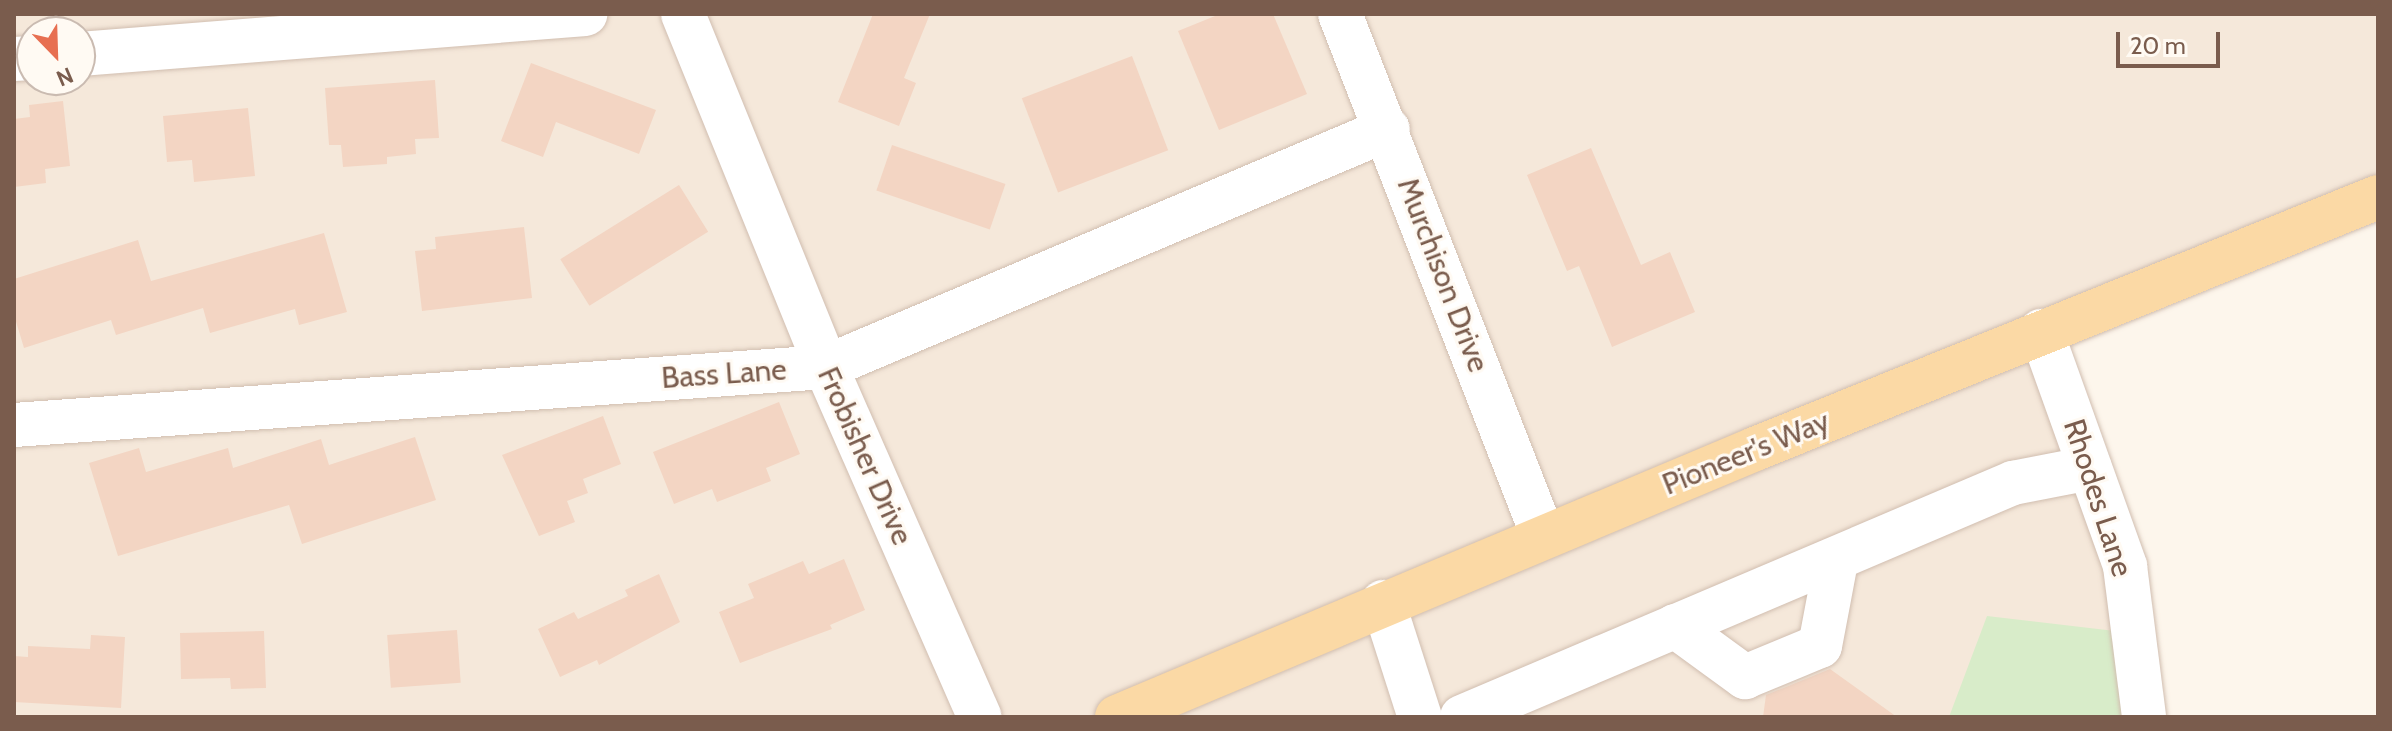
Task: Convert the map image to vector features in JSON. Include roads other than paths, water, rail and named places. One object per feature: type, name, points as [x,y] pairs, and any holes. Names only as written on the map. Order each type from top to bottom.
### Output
[{"type":"main road","name":"Pioneer's Way","points":[[1117,717],[1543,536],[2041,331],[2378,197]]},
{"type":"street","points":[[96,53],[585,14]]},
{"type":"street","name":"Frobisher Drive","points":[[683,14],[826,367],[980,717]]},
{"type":"street","name":"Murchison Drive","points":[[1340,14],[1388,129],[1543,536]]},
{"type":"street","name":"Bass Lane","points":[[14,425],[826,367],[1388,129]]},
{"type":"street","name":"Rhodes Lane","points":[[2041,331],[2125,566],[2144,717]]},
{"type":"street","points":[[1462,717],[1836,561],[2013,483],[2090,468]]},
{"type":"street","points":[[1675,626],[1745,677],[1820,646],[1836,561]]},
{"type":"street","points":[[1383,602],[1420,717]]}]
